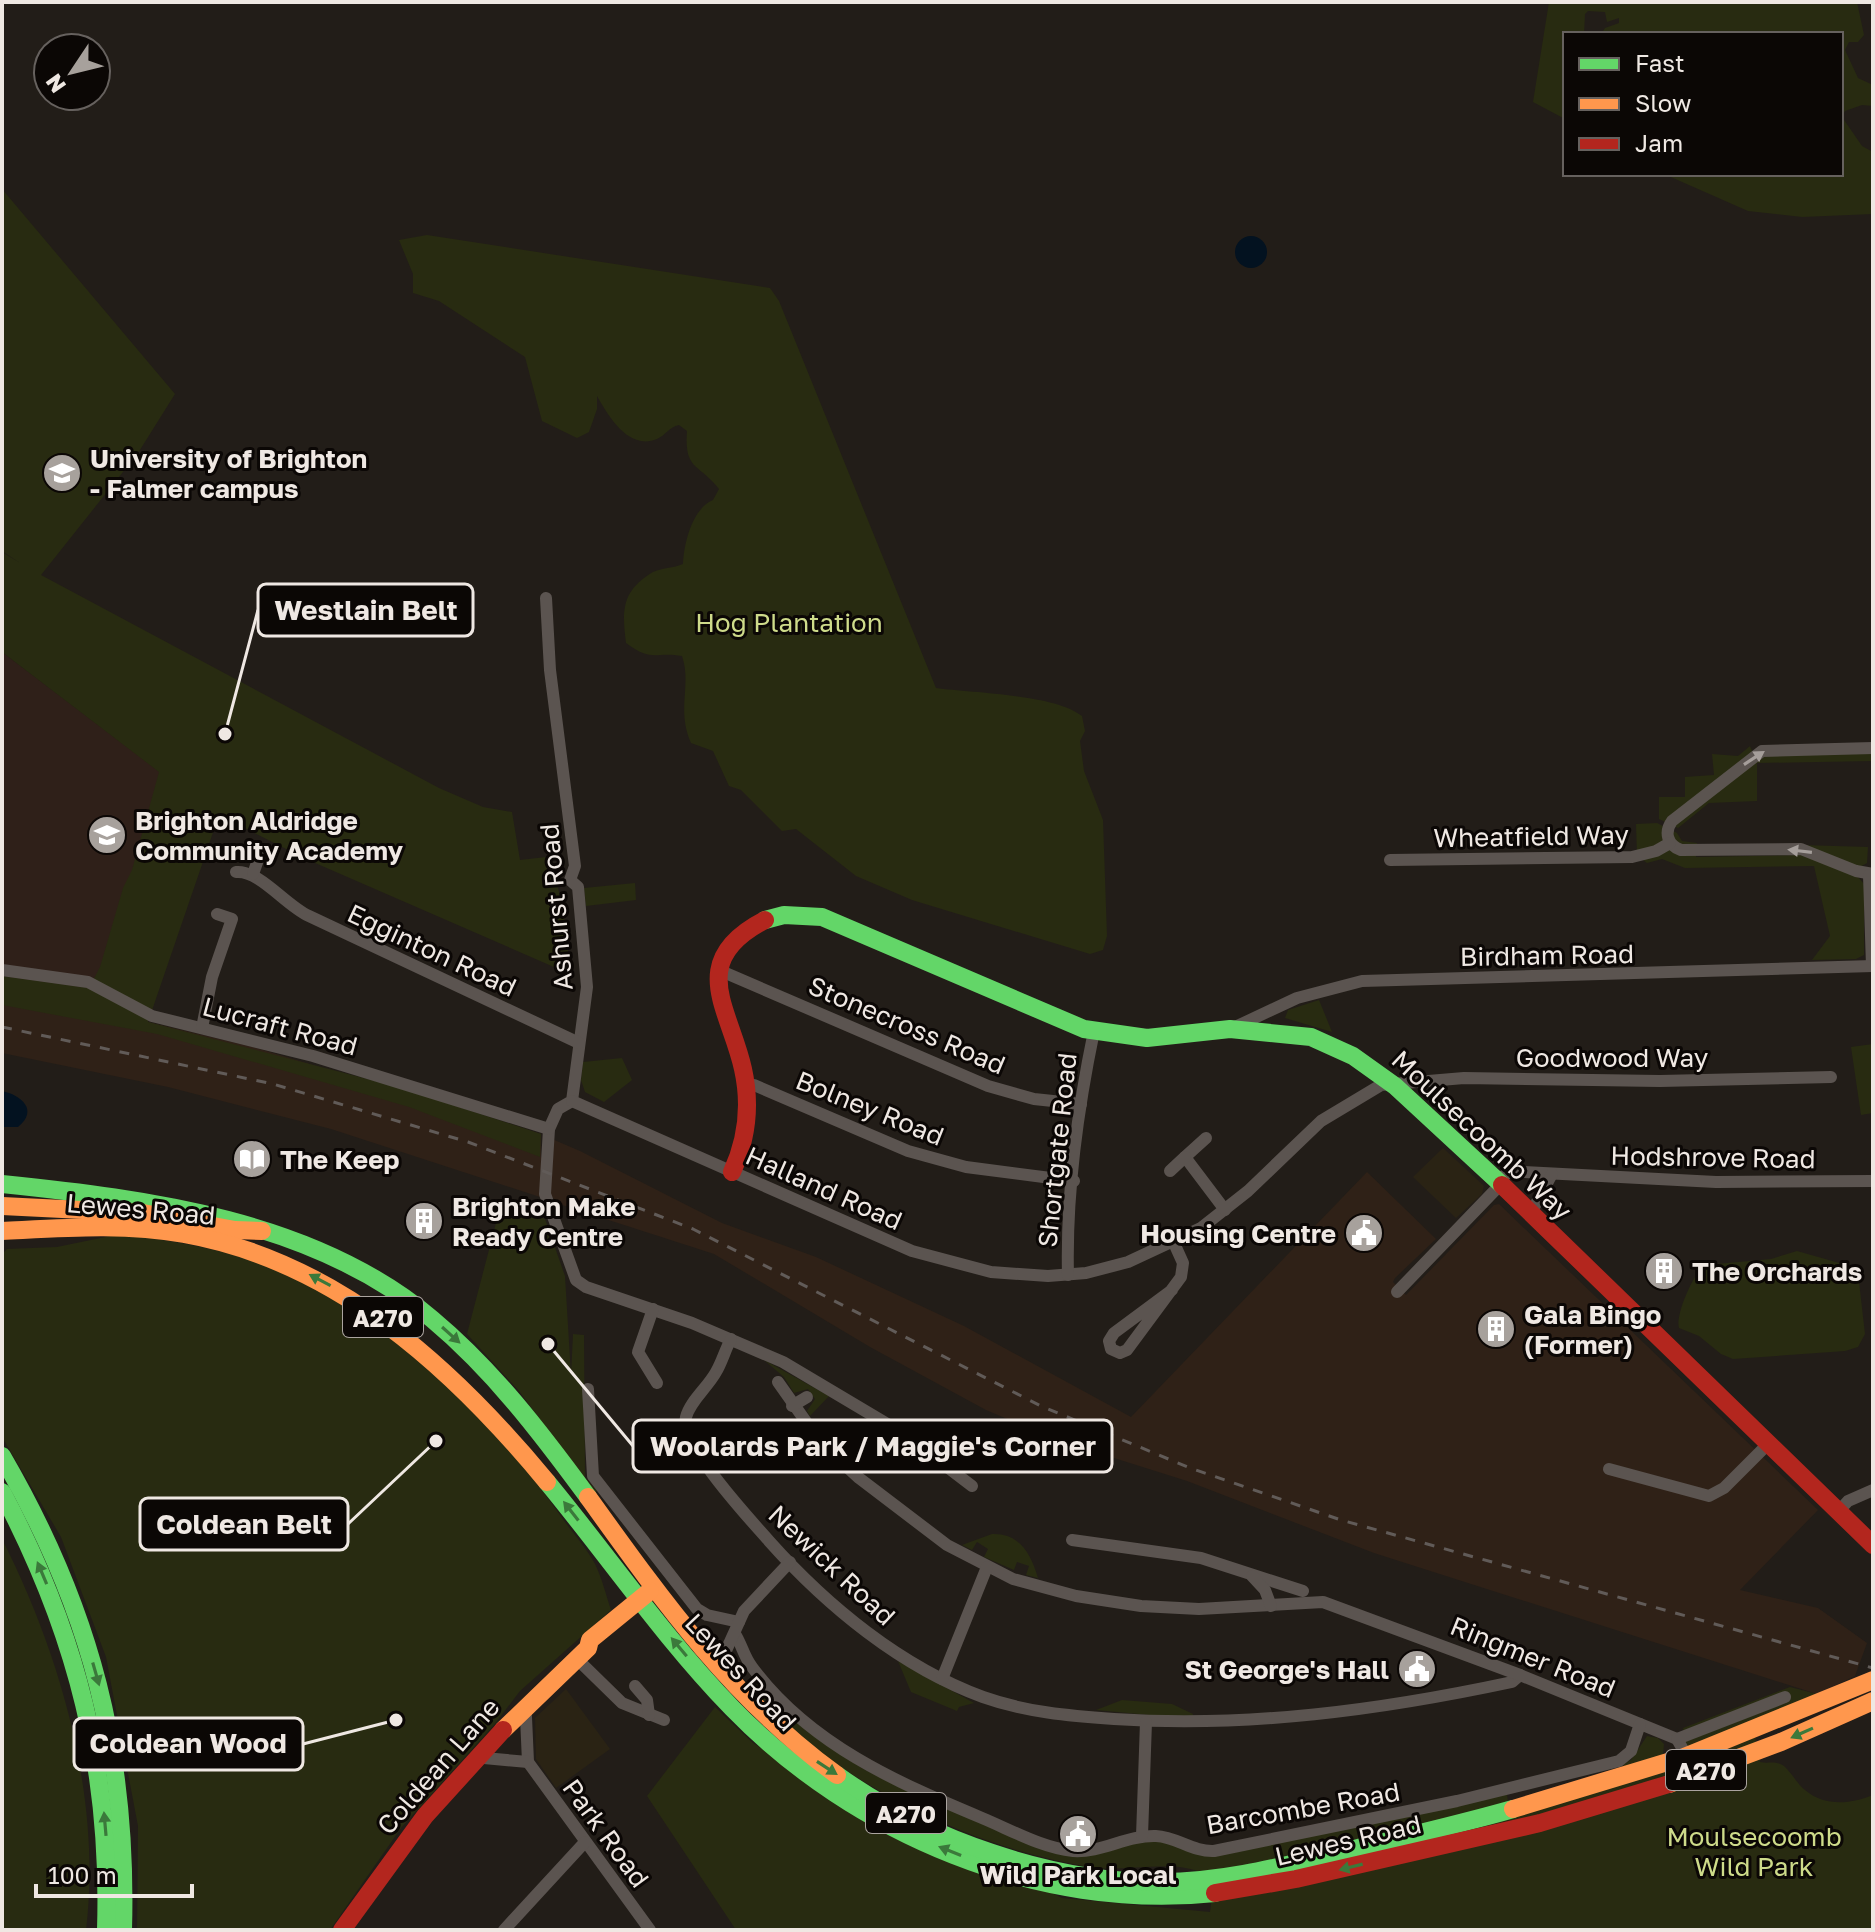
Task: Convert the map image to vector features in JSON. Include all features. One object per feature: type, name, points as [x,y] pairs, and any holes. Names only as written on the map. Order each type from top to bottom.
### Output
[{"type":"main road","name":"Moulsecoomb Way","points":[[732,1172],[744,1130],[747,1085],[719,1002],[721,971],[734,942],[749,927],[774,914],[809,913],[1094,1031],[1167,1038],[1230,1029],[1311,1037],[1353,1056],[1395,1086],[1499,1182],[1873,1545]]},
{"type":"main road","name":"A270","points":[[2,1184],[152,1201],[235,1220],[262,1231]]},
{"type":"main road","points":[[2,1206],[143,1213],[235,1230],[262,1231]]},
{"type":"main road","name":"Lewes Road","points":[[4,1232],[107,1229],[200,1237],[256,1252],[323,1281],[398,1328],[471,1394],[539,1470],[650,1598],[755,1732],[852,1804],[902,1830],[993,1868],[1112,1896],[1191,1896],[1312,1876],[1623,1800],[1690,1765],[1873,1680]]},
{"type":"main road","name":"Lewes Road","points":[[262,1231],[326,1254],[366,1274],[448,1332],[480,1362],[529,1421],[650,1598],[696,1641],[763,1716],[815,1760],[861,1790],[910,1815],[998,1852],[1044,1865],[1135,1881],[1191,1880],[1262,1871],[1493,1817],[1783,1742],[1873,1701]]},
{"type":"main road","points":[[2,1456],[58,1561],[102,1691],[123,1829],[123,1930]]},
{"type":"main road","points":[[2,1492],[57,1610],[87,1711],[106,1833],[106,1930]]},
{"type":"main road","name":"Coldean Lane","points":[[342,1930],[400,1847],[479,1753],[582,1653],[595,1647],[650,1598]]},
{"type":"main road","points":[[725,1676],[720,1687],[755,1732]]},
{"type":"street","name":"Ashurst Road","points":[[546,598],[550,677],[575,866],[570,880],[578,887],[585,954],[586,1001],[572,1101]]},
{"type":"street","points":[[1872,966],[1871,874],[1801,849],[1688,851],[1670,843],[1667,833],[1672,821],[1762,751],[1873,748]]},
{"type":"street","name":"Wheatfield Way","points":[[1390,860],[1632,857],[1656,851],[1670,843]]},
{"type":"street","points":[[236,872],[253,874],[259,857]]},
{"type":"street","name":"Egginton Road","points":[[253,874],[286,903],[311,912],[579,1043]]},
{"type":"street","points":[[217,914],[246,924]]},
{"type":"street","points":[[202,1028],[212,977],[232,919]]},
{"type":"street","name":"Birdham Road","points":[[1230,1029],[1297,998],[1362,981],[1872,966]]},
{"type":"street","name":"Lucraft Road","points":[[2,970],[88,982],[152,1016],[313,1056],[549,1129]]},
{"type":"street","name":"Stonecross Road","points":[[721,971],[988,1086],[1034,1099],[1081,1104]]},
{"type":"street","name":"Shortgate Road","points":[[1068,1275],[1067,1245],[1081,1104],[1094,1031]]},
{"type":"street","name":"Goodwood Way","points":[[1225,1210],[1321,1121],[1381,1085],[1464,1078],[1660,1081],[1831,1077]]},
{"type":"street","name":"Bolney Road","points":[[747,1085],[754,1085],[908,1151],[966,1167],[1074,1181]]},
{"type":"street","points":[[572,1101],[558,1109],[549,1129],[545,1147],[546,1200],[572,1273],[586,1287],[731,1339],[808,1376],[904,1434],[972,1486]]},
{"type":"street","name":"Halland Road","points":[[572,1101],[936,1259],[991,1272],[1068,1275],[1128,1262],[1174,1243],[1225,1210]]},
{"type":"street","points":[[1170,1171],[1206,1138]]},
{"type":"street","points":[[1185,1157],[1225,1210]]},
{"type":"street","name":"Hodshrove Road","points":[[1499,1182],[1510,1172],[1716,1182],[1873,1181]]},
{"type":"street","points":[[1531,1213],[1552,1174]]},
{"type":"street","points":[[1397,1292],[1499,1182]]},
{"type":"street","points":[[1172,1290],[1114,1333],[1109,1339],[1111,1349],[1120,1353],[1127,1350],[1172,1290],[1183,1268],[1174,1243]]},
{"type":"street","points":[[653,1309],[638,1352],[657,1383]]},
{"type":"street","name":"Newick Road","points":[[731,1339],[716,1373],[688,1411],[686,1430],[735,1500],[790,1562],[887,1646],[942,1679],[1024,1709],[1146,1722],[1262,1720],[1352,1711],[1512,1682],[1520,1675]]},
{"type":"street","name":"Ringmer Road","points":[[778,1382],[821,1443],[859,1478],[947,1545],[987,1567],[1039,1587],[1141,1606],[1199,1609],[1317,1601],[1520,1675],[1677,1739]]},
{"type":"street","points":[[588,1389],[582,1415],[595,1479],[697,1609],[735,1632]]},
{"type":"street","points":[[792,1406],[807,1397]]},
{"type":"street","points":[[1609,1469],[1709,1496],[1724,1488],[1768,1444]]},
{"type":"street","points":[[1838,1512],[1848,1501],[1873,1490]]},
{"type":"street","points":[[1072,1540],[1165,1550],[1244,1570],[1303,1591]]},
{"type":"street","points":[[725,1676],[722,1659],[747,1606],[790,1562]]},
{"type":"street","points":[[942,1679],[987,1567]]},
{"type":"street","points":[[1244,1570],[1261,1584],[1271,1606]]},
{"type":"street","points":[[696,1641],[721,1645],[735,1632]]},
{"type":"street","name":"Barcombe Road","points":[[735,1632],[755,1671],[807,1723],[839,1749],[901,1783],[1032,1839],[1071,1851],[1142,1836],[1164,1836],[1198,1850],[1214,1851],[1457,1801],[1619,1761],[1631,1751],[1640,1724]]},
{"type":"street","points":[[582,1653],[613,1696],[664,1720]]},
{"type":"street","points":[[635,1686],[649,1705],[649,1715]]},
{"type":"street","points":[[1690,1765],[1677,1739],[1785,1697]]},
{"type":"street","points":[[479,1753],[484,1758],[528,1762],[526,1717],[522,1710]]},
{"type":"street","points":[[1142,1836],[1146,1722]]},
{"type":"street","name":"Park Road","points":[[528,1762],[650,1930]]},
{"type":"street","points":[[504,1930],[585,1842]]},
{"type":"shaded area","name":"Brighton Aldridge Community Academy","points":[[2,652],[160,772],[197,870],[148,1022],[2,1001]]},
{"type":"shaded area","points":[[2,1001],[148,1022],[253,1047],[541,1134],[541,1157],[550,1161],[552,1139],[580,1151],[722,1223],[816,1257],[964,1326],[1131,1417],[1367,1172],[1436,1239],[1395,1278],[1393,1282],[1406,1295],[1494,1205],[1499,1204],[1818,1510],[1740,1590],[1818,1608],[1867,1643],[1855,1676],[1817,1694],[1374,1553],[1187,1481],[1060,1441],[986,1410],[870,1347],[714,1254],[559,1204],[550,1195],[541,1172],[540,1197],[331,1129],[168,1087],[2,1053]]},
{"type":"shaded area","points":[[1443,1148],[1484,1186],[1482,1194],[1456,1218],[1413,1177]]},
{"type":"shaded area","points":[[566,1689],[610,1749],[556,1788],[536,1759],[535,1718]]},
{"type":"green space","points":[[1549,2],[1857,2],[1864,35],[1858,42],[1849,42],[1845,50],[1858,78],[1873,85],[1873,106],[1862,105],[1845,111],[1843,115],[1843,32],[1602,32],[1619,23],[1619,18],[1607,22],[1605,12],[1588,11],[1585,14],[1584,32],[1563,32],[1563,118],[1533,102]]},
{"type":"green space","points":[[1843,118],[1862,146],[1873,152],[1873,214],[1802,217],[1748,211],[1669,176],[1843,176]]},
{"type":"green space","points":[[2,189],[175,394],[138,453],[41,575],[439,788],[483,807],[512,812],[520,860],[546,857],[564,914],[570,974],[306,859],[219,815],[148,1022],[402,1088],[541,1134],[540,1157],[409,1107],[157,1034],[2,1005],[2,976],[89,988],[100,967],[123,888],[132,870],[159,772],[2,652],[2,552],[20,563],[2,551]]},
{"type":"green space","name":"Hog Plantation","points":[[427,235],[770,288],[779,301],[936,688],[1033,699],[1053,703],[1082,716],[1085,731],[1080,741],[1084,771],[1103,820],[1107,936],[1103,950],[1090,954],[912,900],[856,876],[796,829],[782,831],[741,790],[729,786],[713,751],[691,743],[685,719],[686,677],[682,656],[648,655],[635,649],[626,643],[624,621],[629,594],[642,579],[653,572],[683,564],[685,546],[695,518],[719,489],[694,465],[688,453],[687,431],[679,425],[657,439],[637,440],[620,429],[597,396],[597,409],[589,432],[577,438],[542,421],[525,357],[439,301],[413,293],[413,274],[399,240]]},
{"type":"green space","points":[[1750,746],[1755,758],[1763,753],[1873,752],[1873,761],[1757,763],[1757,801],[1709,803],[1678,828],[1659,819],[1659,797],[1685,797],[1685,777],[1714,775],[1712,754],[1738,756]]},
{"type":"green space","points":[[1657,823],[1677,833],[1682,841],[1697,843],[1696,857],[1804,855],[1858,877],[1864,884],[1864,955],[1856,959],[1812,960],[1830,936],[1814,866],[1685,868],[1662,859],[1647,863],[1637,855],[1636,824]]},
{"type":"green space","points":[[1802,845],[1868,847],[1867,863],[1858,868]]},
{"type":"green space","points":[[635,883],[636,900],[586,906],[584,888]]},
{"type":"green space","points":[[1319,1000],[1332,1032],[1285,1018],[1288,1010]]},
{"type":"green space","points":[[1873,1044],[1873,1113],[1861,1115],[1851,1047]]},
{"type":"green space","points":[[622,1058],[632,1080],[604,1102],[585,1092],[581,1080],[583,1062]]},
{"type":"green space","points":[[502,1200],[545,1219],[565,1276],[571,1375],[573,1334],[584,1335],[585,1478],[598,1491],[593,1492],[519,1391],[467,1334]]},
{"type":"green space","points":[[120,1234],[201,1247],[260,1263],[321,1291],[400,1343],[470,1406],[532,1478],[591,1558],[611,1610],[520,1691],[494,1725],[401,1828],[330,1930],[137,1930],[138,1826],[106,1657],[61,1537],[2,1437],[2,1254],[7,1249],[57,1247]]},
{"type":"green space","points":[[1797,1251],[1850,1266],[1858,1273],[1865,1334],[1858,1347],[1845,1351],[1733,1359],[1721,1354],[1699,1336],[1679,1328],[1686,1294],[1705,1265],[1771,1259]]},
{"type":"green space","points":[[764,1360],[829,1396],[810,1416],[807,1411],[815,1399],[808,1389],[794,1393],[784,1377]]},
{"type":"green space","points":[[992,1534],[1017,1541],[1028,1553],[1038,1578],[1026,1575],[1029,1566],[1017,1562],[1014,1570],[984,1557],[988,1549],[977,1542],[972,1550],[962,1545]]},
{"type":"green space","points":[[2,1539],[42,1631],[72,1729],[88,1830],[86,1930],[2,1930]]},
{"type":"green space","points":[[898,1661],[974,1703],[959,1707],[957,1711],[911,1692]]},
{"type":"green space","name":"Moulsecoomb Wild Park","points":[[755,1675],[846,1758],[867,1771],[1057,1852],[1155,1839],[1196,1853],[1507,1794],[1508,1802],[1625,1770],[1623,1764],[1631,1760],[1647,1736],[1658,1738],[1664,1744],[1663,1755],[1685,1747],[1683,1728],[1790,1687],[1817,1694],[1752,1721],[1760,1762],[1784,1766],[1802,1788],[1821,1799],[1847,1802],[1873,1795],[1873,1930],[736,1930],[647,1796],[715,1707],[753,1743],[771,1754],[1062,1898],[1210,1912],[1214,1880],[1201,1872],[1170,1866],[1104,1869],[1054,1860],[952,1827],[887,1795],[815,1749],[746,1682]]},
{"type":"green space","points":[[1122,1700],[1172,1704],[1193,1714],[1192,1719],[1096,1710]]},
{"type":"water","points":[[1251,236],[1262,241],[1267,252],[1262,263],[1251,268],[1240,263],[1235,252],[1240,241]]},
{"type":"water","points":[[2,1091],[25,1104],[27,1115],[18,1127],[2,1127]]},
{"type":"railway","points":[[2,1027],[273,1084],[468,1142],[693,1229],[1041,1406],[1190,1468],[1341,1520],[1873,1668]]},
{"type":"traffic: fast","points":[[765,920],[784,915],[822,917],[1084,1029],[1147,1038],[1230,1029],[1311,1037],[1353,1056],[1395,1086],[1502,1185]]},
{"type":"traffic: fast","points":[[2,1184],[171,1207],[228,1220],[336,1258],[386,1285],[432,1319],[476,1359],[515,1403],[588,1497]]},
{"type":"traffic: fast","points":[[2,1456],[59,1570],[98,1684],[119,1803],[123,1930]]},
{"type":"traffic: fast","points":[[547,1482],[707,1681],[781,1753],[834,1793],[892,1827],[953,1855],[1017,1876],[1082,1890],[1149,1896],[1215,1893]]},
{"type":"traffic: fast","points":[[2,1492],[51,1598],[84,1704],[102,1814],[106,1930]]},
{"type":"traffic: fast","points":[[837,1775],[910,1819],[992,1853],[1077,1875],[1120,1880],[1185,1881],[1253,1872],[1513,1809]]},
{"type":"traffic: slow","points":[[2,1206],[143,1213],[235,1230],[262,1231]]},
{"type":"traffic: slow","points":[[2,1231],[139,1228],[184,1234],[239,1248],[291,1268],[341,1294],[387,1325],[430,1360],[472,1399],[547,1482]]},
{"type":"traffic: slow","points":[[588,1497],[672,1610],[732,1681],[799,1746],[837,1775]]},
{"type":"traffic: slow","points":[[503,1730],[588,1648],[590,1640],[650,1591]]},
{"type":"traffic: slow","points":[[1513,1809],[1684,1757],[1873,1680]]},
{"type":"traffic: slow","points":[[1669,1784],[1781,1742],[1873,1701]]},
{"type":"traffic: jam","points":[[732,1172],[744,1134],[747,1096],[743,1069],[723,1006],[719,969],[726,952],[741,936],[765,920]]},
{"type":"traffic: jam","points":[[1502,1185],[1873,1545]]},
{"type":"traffic: jam","points":[[342,1930],[425,1816],[503,1730]]},
{"type":"traffic: jam","points":[[1215,1893],[1296,1879],[1540,1823],[1669,1784]]},
{"type":"place","name":"University of Brighton - Falmer campus","points":[[62,473]]},
{"type":"place","name":"Westlain Belt","points":[[225,734]]},
{"type":"place","name":"Brighton Aldridge Community Academy","points":[[107,835]]},
{"type":"place","name":"The Keep","points":[[252,1159]]},
{"type":"place","name":"Brighton Make Ready Centre","points":[[424,1221]]},
{"type":"place","name":"Housing Centre","points":[[1364,1233]]},
{"type":"place","name":"The Orchards","points":[[1664,1271]]},
{"type":"place","name":"Gala Bingo (Former)","points":[[1496,1329]]},
{"type":"place","name":"Woolards Park / Maggie's Corner","points":[[548,1344]]},
{"type":"place","name":"Coldean Belt","points":[[436,1441]]},
{"type":"place","name":"St George's Hall","points":[[1417,1669]]},
{"type":"place","name":"Coldean Wood","points":[[396,1720]]},
{"type":"place","name":"Wild Park Local","points":[[1078,1834]]}]
